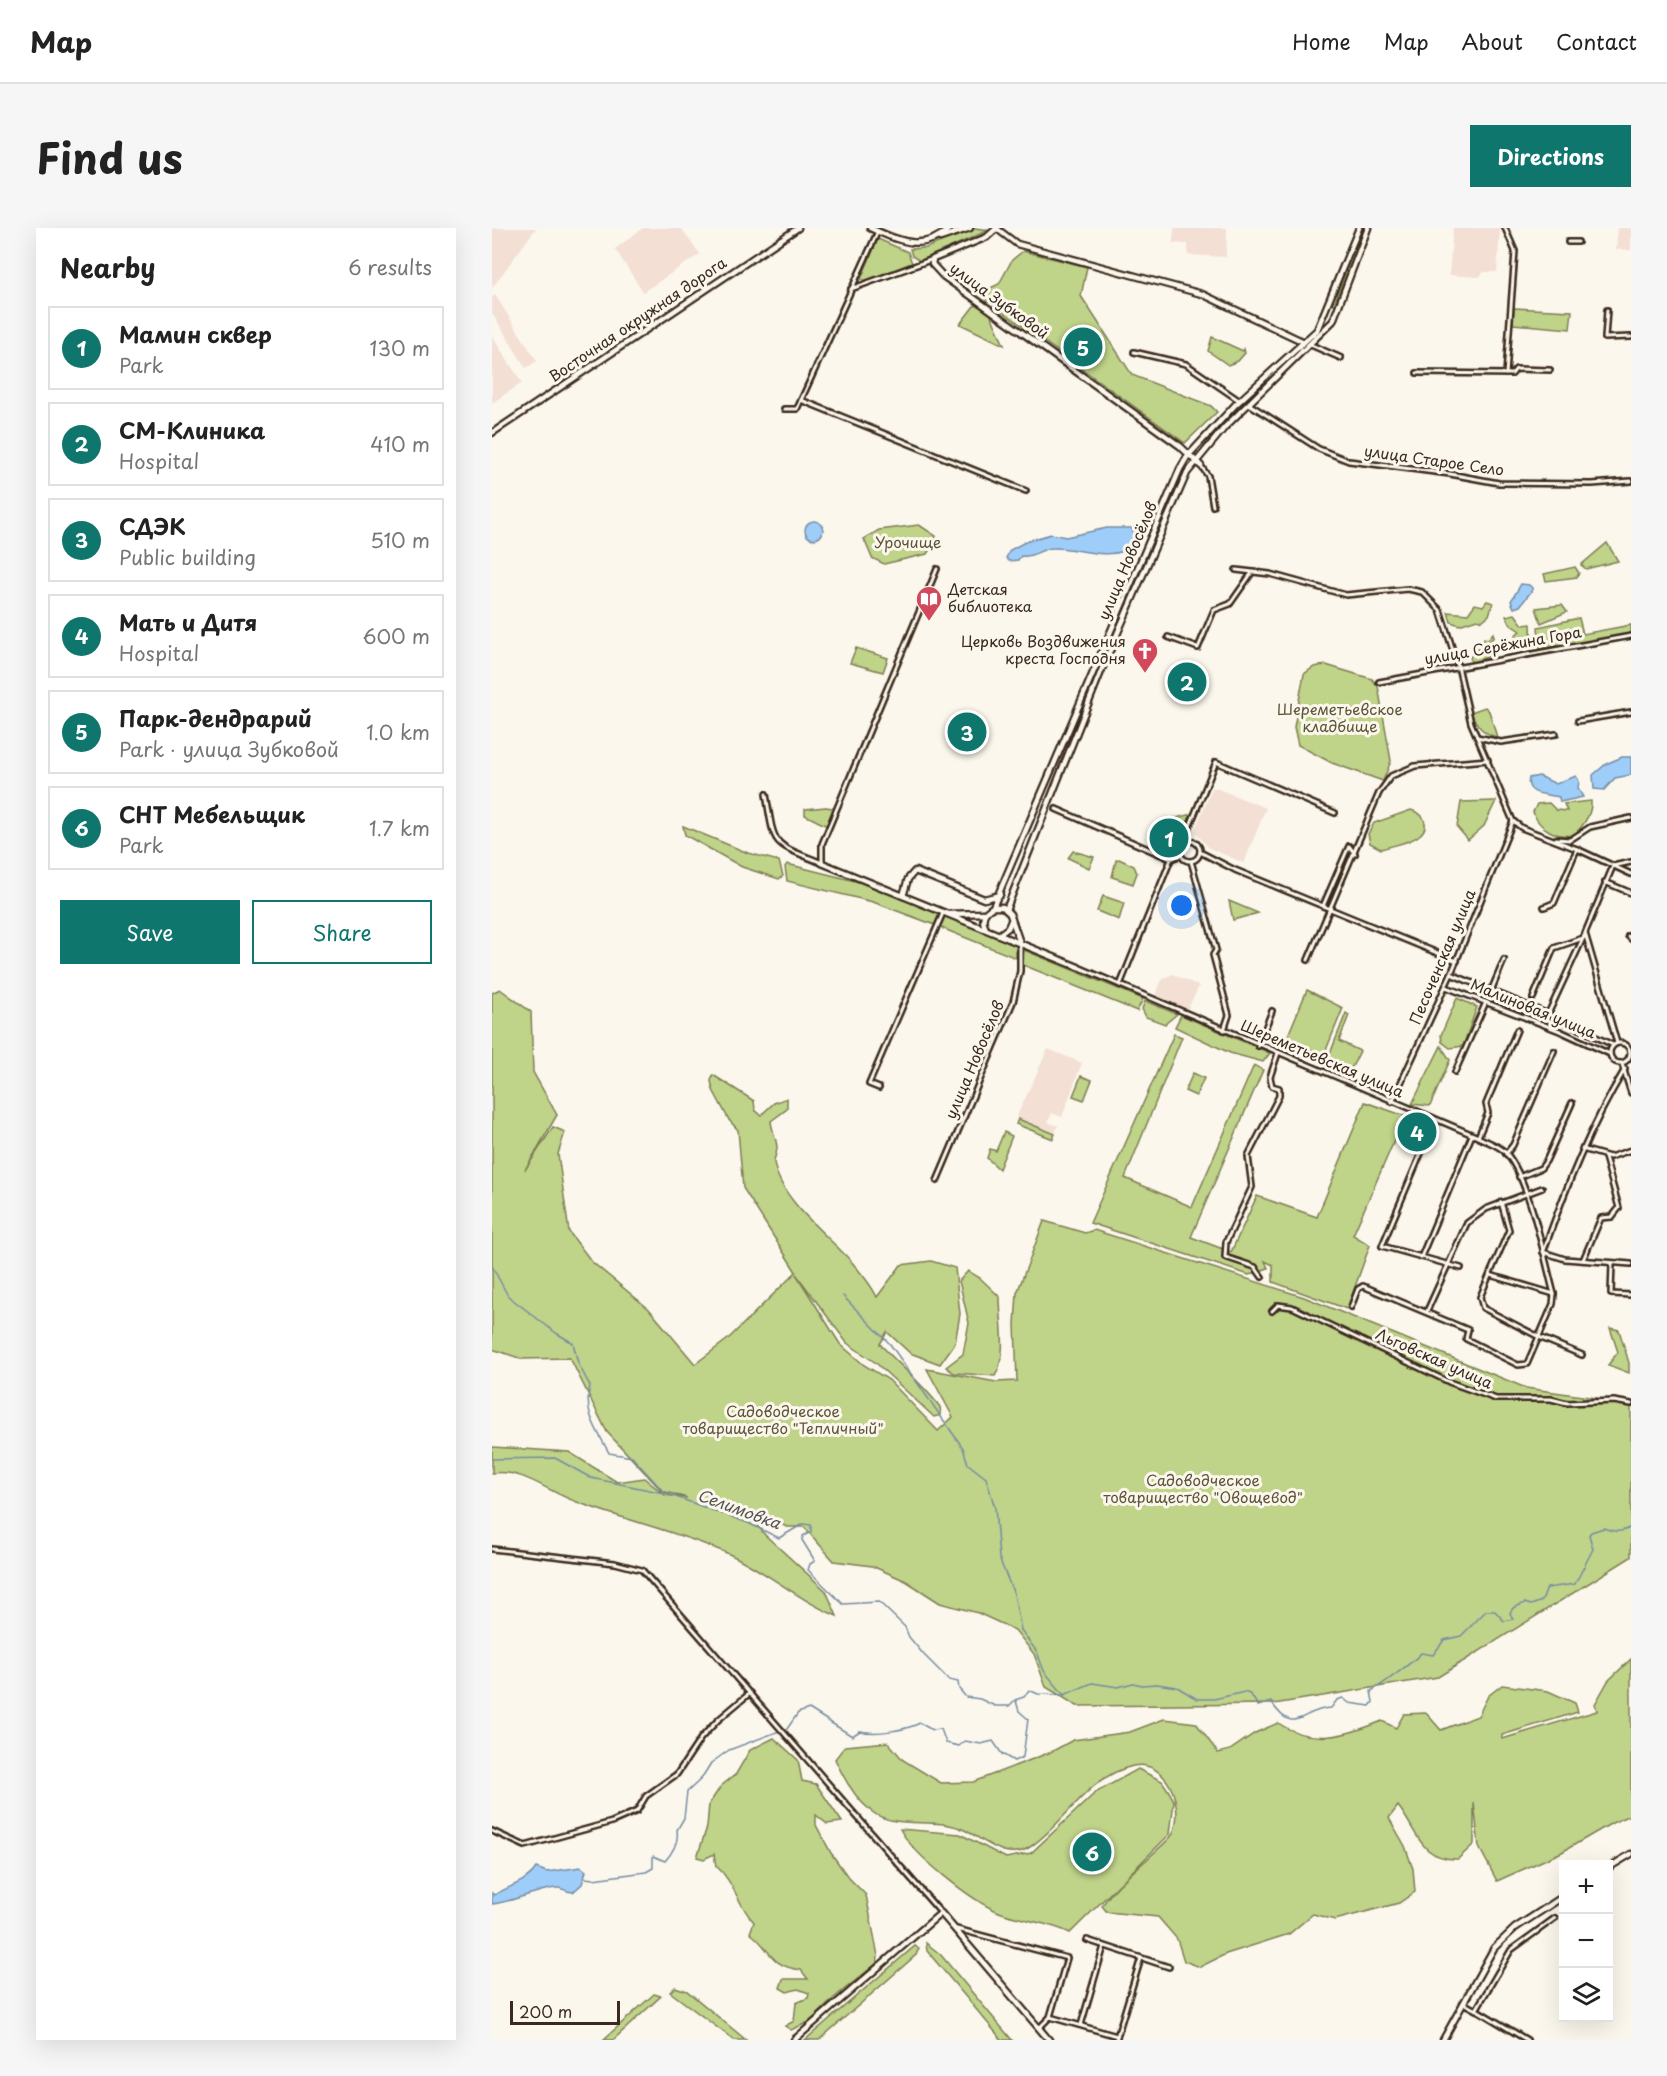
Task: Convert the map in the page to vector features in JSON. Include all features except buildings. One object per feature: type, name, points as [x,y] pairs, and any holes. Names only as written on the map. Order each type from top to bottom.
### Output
[{"type":"main road","name":"Восточная окружная дорога","points":[[492,433],[798,228]]},
{"type":"main road","points":[[870,228],[911,244],[923,244],[970,228]]},
{"type":"main road","points":[[937,238],[950,228]]},
{"type":"main road","points":[[997,228],[1017,244],[1202,294],[1304,342]]},
{"type":"main road","name":"улица Зубковой","points":[[997,228],[987,237],[933,259],[932,264],[944,276],[1190,454],[1201,466]]},
{"type":"main road","name":"улица Новосёлов","points":[[992,907],[1000,895],[1158,518],[1190,454],[1240,401],[1322,323],[1359,228]]},
{"type":"main road","name":"улица Новосёлов","points":[[1006,909],[1102,669],[1187,473],[1248,404],[1311,345],[1336,315],[1368,228]]},
{"type":"main road","points":[[822,863],[998,934],[1008,928],[1011,921]]},
{"type":"main road","points":[[903,896],[908,879],[915,871],[984,899],[992,907],[1006,909],[1020,943]]},
{"type":"main road","points":[[984,899],[1000,895]]},
{"type":"main road","points":[[986,929],[983,921],[985,913],[992,907]]},
{"type":"main road","points":[[943,913],[985,913]]},
{"type":"main road","name":"Шереметьевская улица","points":[[998,934],[1077,968]]},
{"type":"main road","points":[[1613,1865],[1631,1854]]},
{"type":"main road","points":[[1443,2040],[1494,1948],[1503,1938],[1559,1899]]},
{"type":"main road","points":[[794,2040],[941,1913],[1049,2040]]},
{"type":"street","points":[[1505,228],[1515,251],[1506,374]]},
{"type":"street","points":[[784,409],[797,409],[878,231]]},
{"type":"street","points":[[1568,242],[1578,242]]},
{"type":"street","points":[[851,289],[933,259]]},
{"type":"street","points":[[1607,310],[1605,338],[1631,337]]},
{"type":"street","points":[[1311,345],[1341,358]]},
{"type":"street","points":[[1134,352],[1186,364],[1240,401]]},
{"type":"street","points":[[1417,373],[1512,374],[1516,369],[1550,370]]},
{"type":"street","points":[[801,400],[1026,491]]},
{"type":"street","name":"улица Старое Село","points":[[1248,404],[1319,449],[1352,462],[1450,474],[1499,483],[1592,484],[1631,481]]},
{"type":"street","points":[[1201,466],[1208,477],[1213,506]]},
{"type":"street","points":[[765,794],[773,835],[780,846],[822,863],[822,844],[937,569]]},
{"type":"street","points":[[1236,570],[1270,574],[1346,595],[1408,589],[1422,592],[1440,610],[1458,666],[1467,711],[1513,821],[1522,828],[1554,839],[1631,874]]},
{"type":"street","points":[[1168,637],[1197,648],[1214,610],[1230,604],[1251,574]]},
{"type":"street","name":"улица Серёжина Гора","points":[[1379,682],[1631,636]]},
{"type":"street","points":[[1578,721],[1631,712]]},
{"type":"street","points":[[1477,737],[1501,742],[1556,734]]},
{"type":"street","points":[[1308,960],[1379,793],[1391,776],[1415,766],[1488,760]]},
{"type":"street","points":[[1180,855],[1216,762],[1335,813]]},
{"type":"street","points":[[1056,809],[1172,859]]},
{"type":"street","points":[[1554,839],[1570,840],[1590,827],[1631,818]]},
{"type":"street","name":"Песоченская улица","points":[[1392,1102],[1446,987],[1513,821]]},
{"type":"street","points":[[1182,845],[1193,842],[1200,852],[1235,870],[1457,961]]},
{"type":"street","points":[[1323,906],[1349,846],[1354,854]]},
{"type":"street","points":[[1544,907],[1554,903],[1577,849]]},
{"type":"street","points":[[1180,855],[1185,860],[1191,861],[1197,858],[1200,852]]},
{"type":"street","points":[[1120,985],[1172,859],[1180,855]]},
{"type":"street","points":[[1191,861],[1216,950],[1213,955],[1229,1012],[1224,1030]]},
{"type":"street","points":[[1548,1014],[1613,867],[1631,862]]},
{"type":"street","points":[[1605,882],[1631,893]]},
{"type":"street","points":[[879,1088],[869,1084],[943,913]]},
{"type":"street","points":[[1585,933],[1615,1044]]},
{"type":"street","points":[[1533,998],[1554,948],[1583,938]]},
{"type":"street","name":"улица Новосёлов","points":[[937,1181],[1013,1002],[1020,971],[1020,943]]},
{"type":"street","points":[[1491,992],[1504,960]]},
{"type":"street","name":"Шереметьевская улица","points":[[1077,968],[1478,1137],[1506,1154],[1519,1177],[1538,1228],[1554,1294]]},
{"type":"street","name":"Малиновая улица","points":[[1451,974],[1615,1044],[1623,1043],[1630,1048],[1629,1058],[1622,1064],[1612,1060],[1610,1053],[1615,1044]]},
{"type":"street","name":"Малиновая улица","points":[[1446,987],[1610,1053]]},
{"type":"street","points":[[1455,1072],[1486,1002]]},
{"type":"street","points":[[1258,1046],[1272,1011]]},
{"type":"street","points":[[1478,1137],[1488,1113],[1486,1104],[1517,1030]]},
{"type":"street","points":[[1506,1154],[1513,1144],[1554,1051]]},
{"type":"street","points":[[1262,1277],[1255,1267],[1225,1257],[1226,1242],[1252,1186],[1248,1156],[1279,1096],[1279,1088],[1272,1086],[1270,1077],[1278,1053]]},
{"type":"street","points":[[1622,1064],[1631,1093]]},
{"type":"street","points":[[1625,1069],[1600,1110],[1582,1149],[1565,1187],[1543,1252],[1565,1259],[1631,1264]]},
{"type":"street","points":[[1519,1177],[1541,1167],[1546,1161],[1572,1103]]},
{"type":"street","points":[[1436,1120],[1382,1246],[1461,1268]]},
{"type":"street","points":[[1421,1257],[1472,1135]]},
{"type":"street","points":[[1582,1149],[1605,1157],[1631,1150]]},
{"type":"street","points":[[1583,1260],[1601,1218],[1612,1217],[1619,1208],[1605,1157]]},
{"type":"street","points":[[1427,1311],[1467,1223],[1486,1209],[1501,1202],[1542,1188]]},
{"type":"street","points":[[1501,1202],[1509,1230],[1480,1297],[1483,1308],[1539,1337],[1582,1355]]},
{"type":"street","points":[[1612,1263],[1611,1294],[1631,1295]]},
{"type":"street","points":[[1351,1307],[1358,1289],[1364,1286],[1468,1330],[1466,1339],[1518,1365],[1527,1364],[1553,1304],[1554,1294],[1490,1275]]},
{"type":"street","name":"Льговская улица","points":[[1272,1311],[1278,1305],[1292,1307],[1449,1382],[1496,1399],[1551,1399],[1567,1403],[1614,1401],[1631,1404]]},
{"type":"street","points":[[492,1549],[615,1563],[642,1570],[941,1913]]},
{"type":"street","points":[[492,1831],[525,1846],[612,1822],[637,1810],[645,1796],[677,1774],[701,1738],[718,1720],[750,1693]]},
{"type":"street","points":[[1476,2010],[1511,1950],[1555,1918]]},
{"type":"street","points":[[955,1929],[1067,1958],[1050,2017],[1039,2028]]},
{"type":"street","points":[[1087,1940],[1168,1967]]},
{"type":"street","points":[[1081,2025],[1104,1946]]},
{"type":"street","points":[[1050,2017],[1117,2038],[1142,1958]]},
{"type":"street","points":[[1463,2003],[1527,2040]]},
{"type":"shaded area","points":[[492,228],[536,228],[492,288]]},
{"type":"shaded area","points":[[643,228],[681,228],[700,254],[643,292],[615,249]]},
{"type":"shaded area","points":[[1174,228],[1227,228],[1226,257],[1188,255],[1188,244],[1173,243]]},
{"type":"shaded area","points":[[1453,228],[1500,228],[1497,272],[1484,272],[1479,277],[1449,275]]},
{"type":"shaded area","points":[[1618,228],[1631,228],[1631,250],[1616,249]]},
{"type":"shaded area","points":[[495,295],[537,361],[526,368],[492,313],[492,297]]},
{"type":"shaded area","points":[[492,336],[522,383],[492,403]]},
{"type":"shaded area","points":[[1213,787],[1266,808],[1244,863],[1209,848],[1194,831]]},
{"type":"shaded area","points":[[1172,974],[1199,986],[1186,1012],[1154,998],[1162,980]]},
{"type":"shaded area","points":[[1048,1049],[1082,1063],[1062,1117],[1052,1113],[1048,1122],[1058,1126],[1055,1133],[1016,1118]]},
{"type":"green space","points":[[975,228],[989,230],[920,261],[912,256],[910,249],[926,248]]},
{"type":"green space","points":[[1361,228],[1367,228],[1337,304],[1334,304]]},
{"type":"green space","points":[[878,239],[908,252],[912,263],[865,281],[861,279]]},
{"type":"green space","points":[[1023,251],[1087,267],[1081,296],[1132,375],[1211,406],[1217,412],[1185,443],[978,294],[999,284],[1012,260]]},
{"type":"green space","points":[[979,305],[990,313],[1004,345],[960,324],[974,306]]},
{"type":"green space","points":[[1514,308],[1572,311],[1570,329],[1513,324]]},
{"type":"green space","points":[[1212,337],[1243,351],[1244,349],[1245,353],[1238,361],[1228,365],[1208,351]]},
{"type":"green space","name":"Урочище","points":[[919,525],[936,536],[927,554],[884,564],[872,558],[864,539],[879,530]]},
{"type":"green space","points":[[1607,543],[1618,561],[1586,569],[1581,565]]},
{"type":"green space","points":[[1575,567],[1579,573],[1577,577],[1546,581],[1544,574]]},
{"type":"green space","points":[[1487,601],[1493,603],[1489,615],[1482,621],[1477,619],[1459,625],[1451,622],[1448,612],[1468,614],[1475,604],[1483,606]]},
{"type":"green space","points":[[1562,605],[1567,612],[1541,623],[1536,608]]},
{"type":"green space","points":[[1515,614],[1523,625],[1531,624],[1532,651],[1527,652],[1528,649],[1523,644],[1521,647],[1516,645],[1515,635],[1520,631],[1511,625],[1506,616]]},
{"type":"green space","points":[[1579,618],[1583,634],[1631,625],[1631,634],[1540,649],[1538,627]]},
{"type":"green space","points":[[1493,633],[1494,637],[1485,645],[1490,656],[1471,663],[1470,657],[1478,649],[1482,651],[1484,638],[1488,639]]},
{"type":"green space","points":[[856,648],[888,658],[883,672],[850,663]]},
{"type":"green space","name":"Шереметьевское кладбище","points":[[1326,665],[1372,679],[1378,686],[1391,761],[1383,781],[1332,763],[1298,745],[1294,727],[1304,674],[1314,667]]},
{"type":"green space","points":[[1485,707],[1489,711],[1497,737],[1481,728],[1471,712]]},
{"type":"green space","points":[[1496,801],[1484,826],[1468,840],[1457,827],[1461,802]]},
{"type":"green space","points":[[1591,801],[1586,819],[1574,835],[1561,835],[1549,831],[1544,828],[1533,812],[1537,804],[1549,803],[1556,810],[1567,811],[1564,804]]},
{"type":"green space","points":[[833,808],[827,826],[805,815],[805,809]]},
{"type":"green space","points":[[1411,810],[1420,814],[1424,820],[1424,829],[1421,834],[1409,841],[1381,849],[1370,843],[1368,834],[1374,823]]},
{"type":"green space","points":[[1191,814],[1174,855],[1152,849],[1161,822]]},
{"type":"green space","points":[[683,826],[748,853],[779,861],[783,876],[779,879],[742,867],[685,835]]},
{"type":"green space","points":[[1073,851],[1094,857],[1089,868],[1068,858]]},
{"type":"green space","points":[[1119,859],[1134,866],[1137,873],[1133,884],[1112,877],[1116,860]]},
{"type":"green space","points":[[787,864],[867,884],[941,913],[935,925],[873,902],[787,881],[785,867]]},
{"type":"green space","points":[[1103,896],[1124,903],[1119,920],[1097,911]]},
{"type":"green space","points":[[1229,901],[1258,913],[1233,920]]},
{"type":"green space","points":[[944,915],[1016,946],[1016,958],[939,927]]},
{"type":"green space","points":[[1024,950],[1143,999],[1137,1011],[1023,965]]},
{"type":"green space","name":"Садоводческое товарищество \"Овощевод\"","points":[[500,989],[531,1012],[533,1072],[557,1115],[525,1170],[553,1127],[565,1132],[558,1154],[569,1232],[592,1262],[649,1309],[695,1364],[728,1339],[796,1272],[743,1188],[738,1130],[729,1120],[713,1090],[711,1081],[713,1075],[754,1101],[755,1110],[761,1115],[774,1103],[787,1098],[787,1109],[771,1121],[777,1145],[774,1162],[778,1175],[794,1202],[850,1260],[877,1297],[901,1265],[931,1261],[955,1268],[960,1314],[955,1343],[940,1364],[910,1353],[887,1332],[880,1344],[940,1407],[941,1415],[934,1417],[876,1363],[847,1343],[796,1274],[840,1344],[864,1365],[889,1380],[938,1431],[953,1417],[927,1369],[996,1382],[1017,1381],[1015,1324],[1017,1293],[1044,1221],[1085,1233],[1094,1230],[1304,1297],[1526,1388],[1631,1403],[1631,1557],[1438,1677],[1274,1704],[1077,1706],[1046,1687],[1034,1654],[1015,1630],[978,1613],[940,1603],[906,1581],[872,1566],[834,1561],[804,1527],[787,1527],[753,1511],[730,1512],[738,1518],[753,1519],[765,1535],[826,1591],[837,1616],[809,1602],[743,1561],[710,1546],[566,1498],[515,1474],[492,1473],[492,1447],[569,1452],[617,1482],[644,1478],[665,1495],[687,1498],[662,1491],[607,1432],[570,1358],[522,1359],[492,1349],[492,993]]},
{"type":"green space","points":[[1307,990],[1343,1008],[1324,1055],[1286,1040]]},
{"type":"green space","points":[[1457,998],[1477,1007],[1463,1046],[1450,1048],[1442,1042],[1441,1035]]},
{"type":"green space","points":[[1145,1001],[1177,1014],[1165,1024],[1146,1017],[1142,1009]]},
{"type":"green space","points":[[1346,1013],[1349,1015],[1339,1041],[1360,1051],[1350,1071],[1328,1059]]},
{"type":"green space","points":[[1181,1015],[1270,1053],[1263,1062],[1230,1053],[1175,1027]]},
{"type":"green space","points":[[1174,1034],[1182,1037],[1125,1178],[1192,1207],[1254,1065],[1263,1070],[1191,1237],[1231,1252],[1257,1196],[1317,1217],[1365,1102],[1405,1116],[1353,1235],[1370,1245],[1347,1309],[1273,1282],[1273,1265],[1265,1261],[1268,1268],[1249,1275],[1090,1223]]},
{"type":"green space","points":[[1441,1046],[1450,1060],[1430,1106],[1412,1104]]},
{"type":"green space","points":[[1193,1073],[1204,1078],[1196,1096],[1185,1091]]},
{"type":"green space","points":[[1081,1076],[1092,1080],[1084,1100],[1073,1096]]},
{"type":"green space","points":[[1018,1119],[1055,1134],[1053,1139],[1016,1124]]},
{"type":"green space","points":[[1004,1132],[1012,1136],[999,1169],[987,1158],[990,1149],[996,1151]]},
{"type":"green space","points":[[968,1271],[980,1278],[1000,1297],[1002,1348],[995,1376],[954,1373],[946,1367],[963,1354],[969,1323],[959,1281]]},
{"type":"green space","points":[[1610,1328],[1619,1330],[1629,1363],[1629,1373],[1608,1365],[1618,1352]]},
{"type":"green space","points":[[1631,1659],[1631,1815],[1612,1823],[1562,1852],[1497,1881],[1479,1847],[1474,1803],[1474,1844],[1458,1859],[1435,1855],[1427,1849],[1398,1806],[1389,1818],[1405,1846],[1413,1869],[1415,1892],[1399,1903],[1335,1920],[1313,1914],[1289,1934],[1226,1954],[1200,1967],[1184,1961],[1177,1939],[1158,1917],[1107,1912],[1102,1906],[1120,1884],[1172,1835],[1177,1812],[1175,1799],[1171,1788],[1156,1770],[1145,1766],[1133,1766],[1117,1771],[1089,1790],[1043,1837],[1030,1847],[1011,1852],[1002,1851],[960,1828],[949,1825],[902,1822],[880,1817],[865,1806],[855,1794],[835,1759],[845,1746],[888,1742],[903,1760],[941,1783],[973,1782],[1051,1752],[1073,1740],[1130,1732],[1164,1719],[1196,1723],[1218,1753],[1230,1750],[1255,1733],[1278,1723],[1304,1734],[1329,1736],[1355,1731],[1382,1721],[1396,1728],[1404,1714],[1426,1713],[1441,1730],[1478,1716],[1488,1696],[1502,1685],[1548,1691],[1575,1703],[1578,1712],[1502,1735],[1502,1739],[1597,1711],[1595,1704],[1608,1681]]},
{"type":"green space","points":[[774,1738],[798,1760],[802,1781],[816,1784],[842,1822],[827,1824],[816,1815],[816,1825],[831,1853],[848,1877],[866,1895],[878,1956],[877,1963],[835,1997],[811,2021],[791,2030],[785,2026],[794,2021],[796,2003],[808,1998],[809,1993],[798,1989],[787,1992],[780,1988],[783,1979],[808,1979],[801,1970],[790,1968],[776,1961],[750,1933],[754,1922],[727,1879],[716,1866],[714,1854],[704,1859],[697,1857],[707,1827],[709,1804],[721,1786],[736,1774],[750,1750]]},
{"type":"green space","points":[[1138,1769],[1162,1781],[1174,1801],[1170,1834],[1070,1933],[1053,1926],[999,1912],[974,1898],[930,1864],[907,1840],[900,1829],[960,1834],[1006,1858],[1031,1853],[1095,1793]]},
{"type":"green space","points":[[926,1943],[940,1954],[1012,2040],[1002,2040],[927,1951]]},
{"type":"green space","points":[[915,1946],[919,1948],[916,1955],[819,2040],[805,2040]]},
{"type":"green space","points":[[675,1987],[687,1991],[746,2040],[734,2040],[670,1992]]},
{"type":"green space","points":[[654,1994],[661,1996],[613,2040],[603,2040]]},
{"type":"water","points":[[810,521],[818,521],[823,526],[821,537],[810,539],[805,534],[805,526]]},
{"type":"water","points":[[1107,528],[1131,528],[1133,530],[1131,542],[1126,550],[1108,554],[1053,548],[1030,556],[1021,556],[1018,560],[1009,561],[1006,558],[1010,550],[1027,541],[1051,534],[1066,537]]},
{"type":"water","points":[[1521,584],[1529,585],[1533,589],[1520,606],[1514,608],[1511,601]]},
{"type":"water","points":[[1622,757],[1631,757],[1631,775],[1615,778],[1604,790],[1594,789],[1593,775],[1606,764]]},
{"type":"water","points":[[1539,776],[1556,784],[1576,776],[1579,781],[1578,788],[1583,797],[1560,802],[1559,797],[1533,791],[1528,784],[1529,778]]},
{"type":"water","points":[[581,1867],[586,1871],[582,1884],[573,1892],[552,1888],[492,1904],[492,1893],[494,1895],[523,1880],[536,1868],[547,1872]]},
{"type":"waterway","name":"Селимовка","points":[[492,1266],[508,1296],[556,1333],[573,1343],[578,1363],[590,1386],[588,1404],[592,1421],[609,1453],[632,1457],[665,1493],[748,1523],[779,1538],[803,1524],[811,1525],[811,1532],[803,1536],[802,1540],[815,1561],[810,1564],[808,1570],[843,1604],[879,1602],[905,1627],[909,1637],[924,1655],[949,1680],[958,1682],[959,1689],[966,1697],[980,1699],[995,1706],[1009,1706],[1015,1700],[1024,1697],[1029,1690],[1038,1694],[1064,1695],[1092,1683],[1118,1687],[1133,1683],[1177,1687],[1197,1699],[1214,1699],[1245,1692],[1251,1695],[1258,1706],[1271,1702],[1279,1713],[1293,1720],[1331,1708],[1337,1700],[1343,1698],[1349,1703],[1370,1706],[1373,1702],[1371,1691],[1421,1653],[1433,1655],[1444,1640],[1461,1636],[1486,1611],[1495,1611],[1504,1621],[1513,1619],[1510,1613],[1513,1608],[1525,1603],[1531,1605],[1542,1601],[1547,1588],[1575,1584],[1593,1549],[1589,1535],[1591,1532],[1604,1528],[1621,1531],[1631,1527]]},
{"type":"waterway","points":[[843,1296],[890,1344],[963,1448],[968,1464],[986,1478],[995,1508],[999,1558],[1014,1594],[1021,1630],[1037,1652],[1044,1671],[1064,1695]]},
{"type":"waterway","points":[[492,1459],[555,1458],[591,1478],[664,1493]]},
{"type":"waterway","points":[[787,1729],[798,1713],[809,1709],[852,1736],[860,1731],[891,1731],[920,1723],[932,1730],[941,1729],[946,1743],[959,1746],[965,1741],[981,1744],[993,1741],[1002,1754],[1014,1761],[1023,1757],[1028,1719],[1019,1711],[1016,1701]]},
{"type":"waterway","points":[[585,1878],[646,1872],[653,1868],[653,1856],[665,1861],[674,1847],[677,1830],[684,1818],[687,1792],[701,1779],[711,1763],[729,1750],[777,1732]]},
{"type":"place","name":"Парк-дендрарий","points":[[1083,347]]},
{"type":"place","name":"Детская библиотека","points":[[929,622]]},
{"type":"place","name":"Церковь Воздвижения креста Господня","points":[[1145,674]]},
{"type":"place","name":"СМ-Клиника","points":[[1187,682]]},
{"type":"place","name":"СДЭК","points":[[967,732]]},
{"type":"place","name":"Мамин сквер","points":[[1169,838]]},
{"type":"place","name":"Мать и Дитя","points":[[1417,1132]]},
{"type":"place","name":"СНТ Мебельщик","points":[[1092,1852]]},
{"type":"park label","name":"Садоводческое товарищество \"Тепличный\"","points":[[783,1420]]}]
